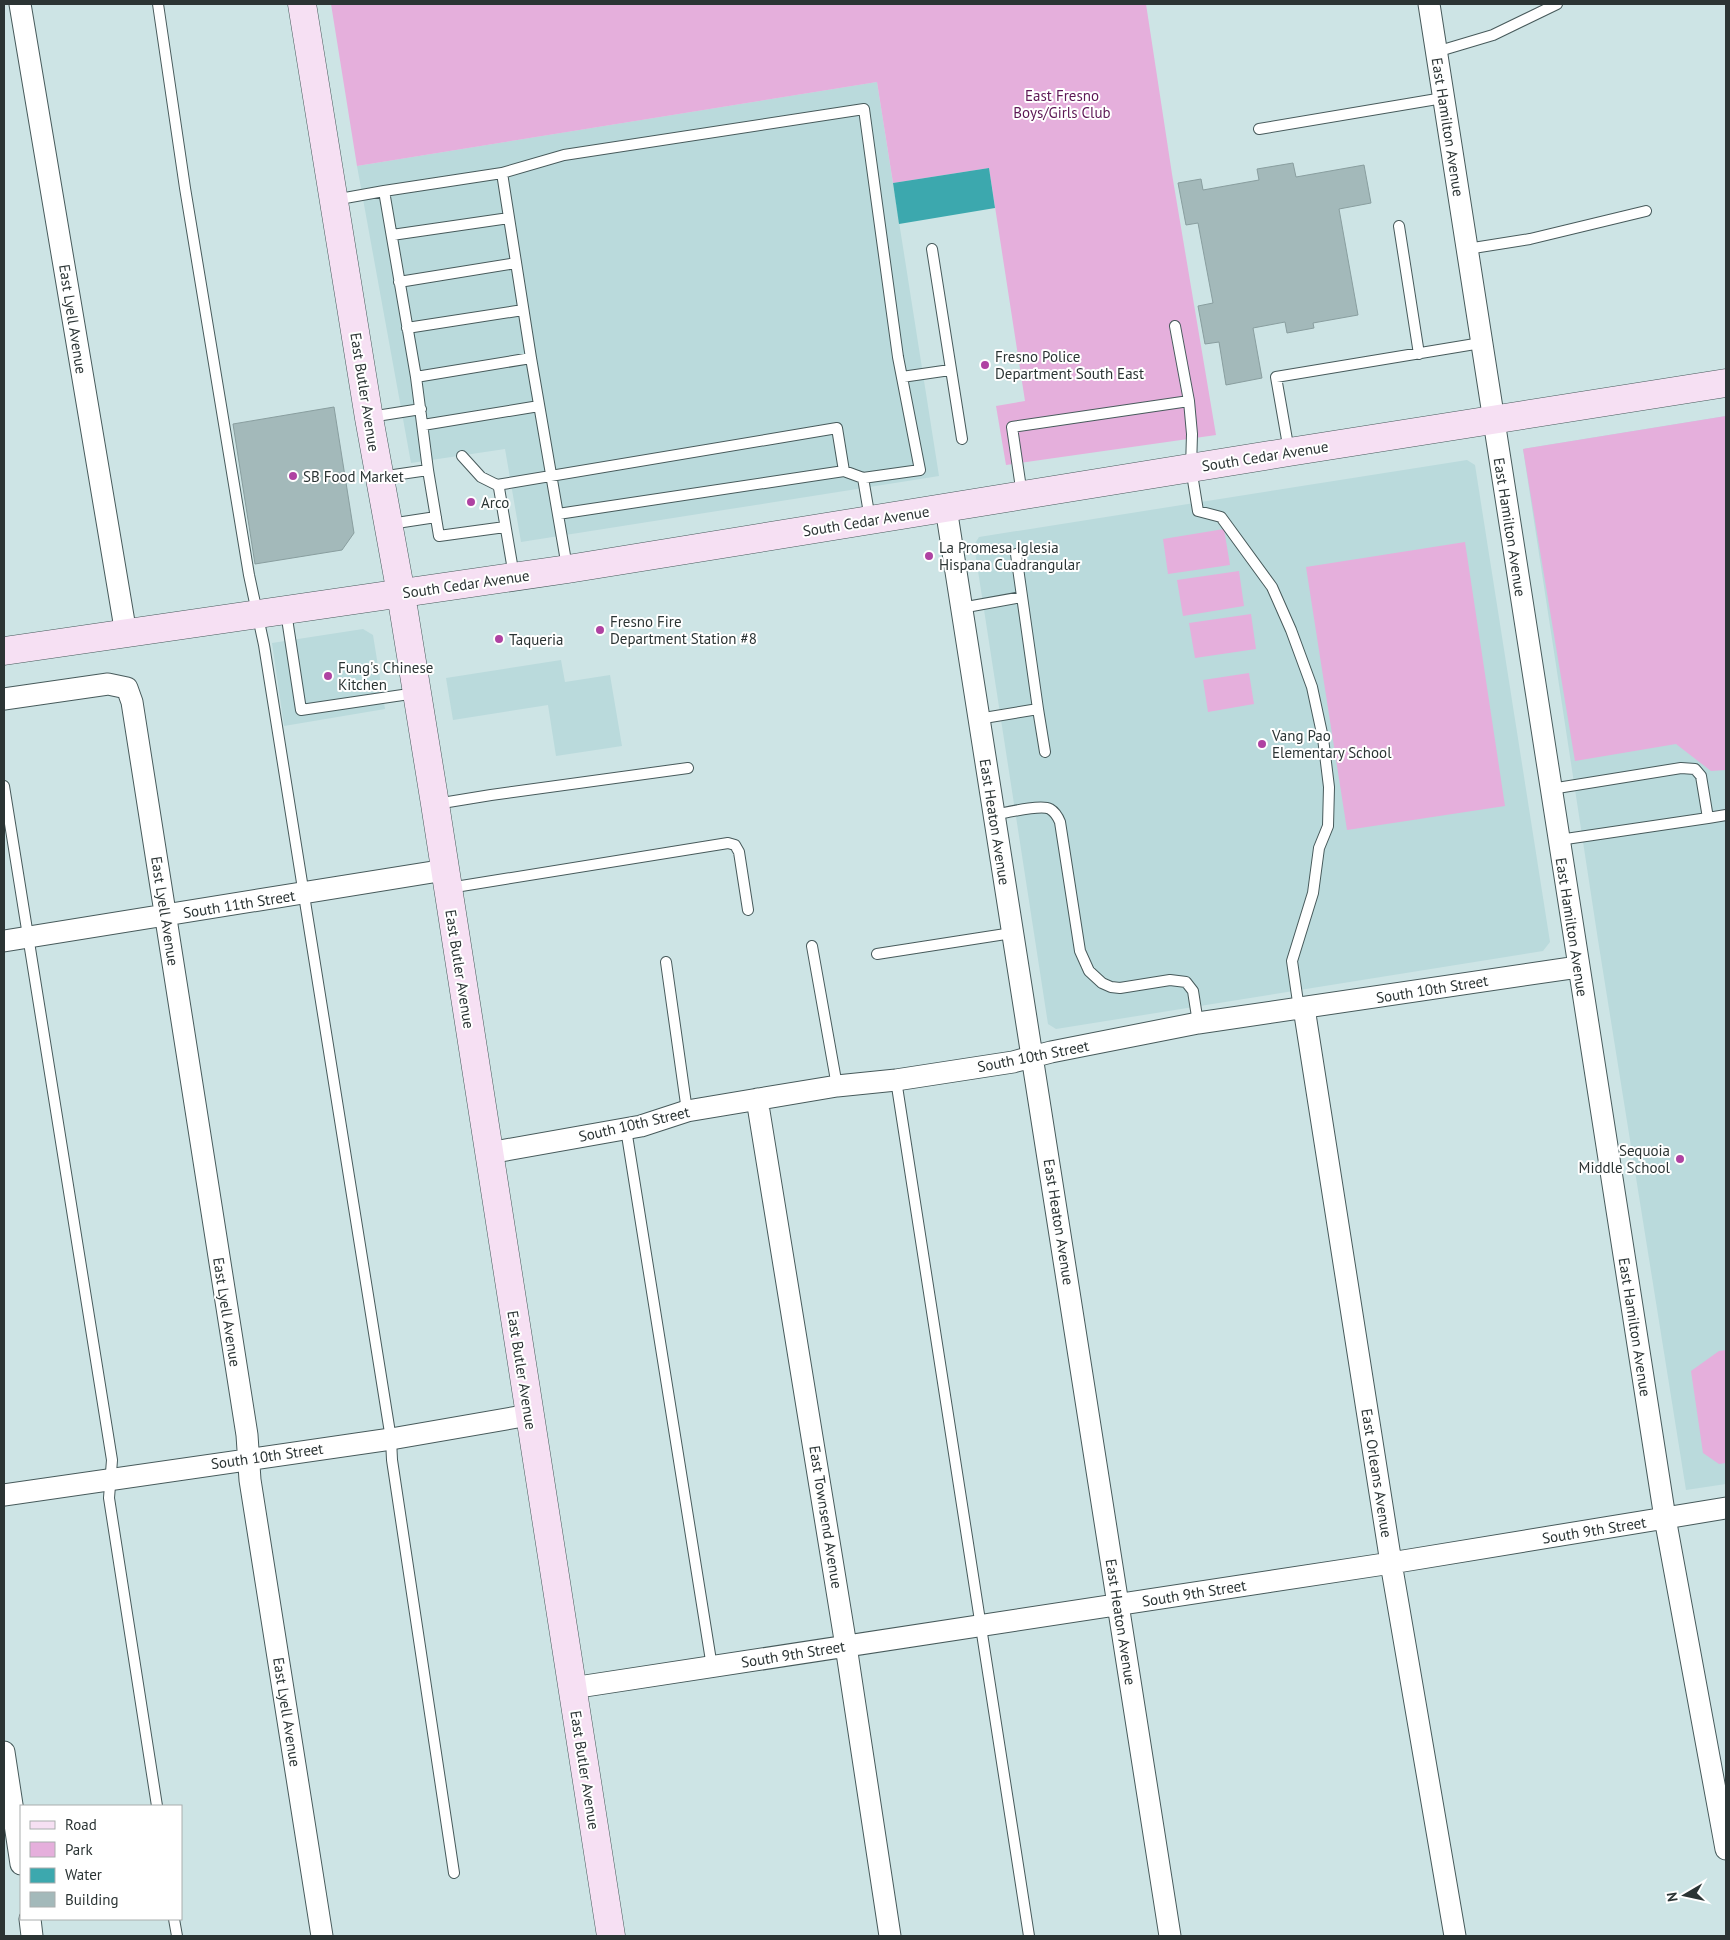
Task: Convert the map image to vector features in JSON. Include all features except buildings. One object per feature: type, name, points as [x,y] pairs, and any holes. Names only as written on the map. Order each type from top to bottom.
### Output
[{"type":"street","name":"East Lyell Avenue","points":[[20,4],[126,634]]},
{"type":"street","name":"East Butler Avenue","points":[[302,4],[368,418],[401,594],[435,804],[611,1936]]},
{"type":"street","name":"East Hamilton Avenue","points":[[1429,4],[1665,1518],[1726,1849]]},
{"type":"street","name":"South Cedar Avenue","points":[[4,651],[568,569],[1289,452],[1726,384]]},
{"type":"street","name":"East Heaton Avenue","points":[[946,508],[1170,1936]]},
{"type":"street","name":"East Lyell Avenue","points":[[4,699],[108,684],[127,688],[132,702],[246,1435],[253,1499],[322,1936]]},
{"type":"street","name":"South 11th Street","points":[[4,941],[304,894],[446,879]]},
{"type":"street","name":"South 10th Street","points":[[489,1153],[626,1129],[687,1111],[757,1099],[837,1086],[896,1080],[1033,1057],[1198,1024],[1578,967]]},
{"type":"street","name":"East Orleans Avenue","points":[[1302,1009],[1391,1563],[1455,1936]]},
{"type":"street","name":"East Townsend Avenue","points":[[757,1099],[846,1646],[890,1936]]},
{"type":"street","name":"South 10th Street","points":[[4,1495],[390,1438],[529,1415]]},
{"type":"street","name":"South 9th Street","points":[[572,1688],[1391,1563],[1726,1508]]},
{"type":"street","points":[[4,1752],[20,1857]]},
{"type":"street","points":[[30,1920],[32,1936]]},
{"type":"lane","points":[[158,4],[185,188],[249,575],[264,645],[304,894],[390,1438],[393,1470],[454,1873]]},
{"type":"lane","points":[[1436,52],[1493,36],[1557,4]]},
{"type":"lane","points":[[1259,129],[1444,98]]},
{"type":"lane","points":[[333,200],[502,172],[564,155],[864,109],[902,378],[920,470],[863,478],[844,471],[558,514]]},
{"type":"lane","points":[[502,172],[523,310],[568,569]]},
{"type":"lane","points":[[384,191],[416,377],[439,536],[504,527]]},
{"type":"lane","points":[[1467,249],[1530,239],[1646,211]]},
{"type":"lane","points":[[392,235],[509,218]]},
{"type":"lane","points":[[1399,226],[1418,354]]},
{"type":"lane","points":[[932,249],[962,439]]},
{"type":"lane","points":[[400,282],[516,263]]},
{"type":"lane","points":[[407,328],[523,310]]},
{"type":"lane","points":[[1175,326],[1188,401],[1192,434],[1191,468],[1198,510],[1221,517],[1272,587],[1291,630],[1312,687],[1323,738],[1329,787],[1328,826],[1320,848],[1313,893],[1292,961],[1302,1009]]},
{"type":"lane","points":[[1289,452],[1276,376],[1482,344]]},
{"type":"lane","points":[[416,377],[531,358]]},
{"type":"lane","points":[[902,378],[950,370]]},
{"type":"lane","points":[[1022,495],[1012,427],[1188,401]]},
{"type":"lane","points":[[423,425],[539,406]]},
{"type":"lane","points":[[368,418],[420,409]]},
{"type":"lane","points":[[462,456],[481,477],[497,485],[837,428],[844,471]]},
{"type":"lane","points":[[379,478],[428,470]]},
{"type":"lane","points":[[863,478],[870,520]]},
{"type":"lane","points":[[497,485],[500,492],[504,527],[514,577]]},
{"type":"lane","points":[[388,524],[436,517]]},
{"type":"lane","points":[[1016,554],[1045,752]]},
{"type":"lane","points":[[961,608],[1022,597]]},
{"type":"lane","points":[[286,611],[301,710],[417,693]]},
{"type":"lane","points":[[978,718],[1038,709]]},
{"type":"lane","points":[[435,804],[688,768]]},
{"type":"lane","points":[[1550,789],[1681,768],[1695,769],[1701,776],[1708,818]]},
{"type":"lane","points":[[4,786],[112,1460],[109,1498],[157,1805]]},
{"type":"lane","points":[[994,815],[1040,807],[1050,809],[1057,816],[1060,822],[1080,951],[1089,971],[1102,983],[1111,987],[1120,988],[1170,980],[1186,982],[1193,991],[1198,1024]]},
{"type":"lane","points":[[1559,840],[1726,815]]},
{"type":"lane","points":[[446,879],[728,843],[735,845],[739,852],[748,910]]},
{"type":"lane","points":[[877,954],[1012,933]]},
{"type":"lane","points":[[812,946],[837,1086]]},
{"type":"lane","points":[[666,962],[687,1111]]},
{"type":"lane","points":[[896,1080],[1029,1936]]},
{"type":"lane","points":[[626,1129],[712,1667]]},
{"type":"lane","points":[[174,1920],[177,1936]]},
{"type":"shaded area","points":[[877,82],[939,476],[521,542],[505,449],[411,463],[357,166]]},
{"type":"shaded area","name":"Sequoia Middle School","points":[[1726,416],[1726,1484],[1686,1490],[1598,940],[1523,449]]},
{"type":"shaded area","name":"Vang Pao Elementary School","points":[[1467,460],[1475,465],[1550,942],[1543,951],[1056,1029],[1048,1024],[974,545],[979,537]]},
{"type":"shaded area","name":"Fung's Chinese Kitchen","points":[[363,629],[373,635],[385,709],[284,726],[272,643]]},
{"type":"shaded area","points":[[561,660],[565,682],[610,675],[622,746],[556,756],[548,705],[453,720],[446,678]]},
{"type":"green space","name":"East Fresno Boys/Girls Club","points":[[331,4],[1146,4],[1172,174],[1216,435],[1006,465],[996,406],[1025,401],[989,168],[893,183],[877,82],[357,166]]},
{"type":"green space","points":[[1726,416],[1726,770],[1711,771],[1676,744],[1575,761],[1523,449]]},
{"type":"green space","points":[[1224,529],[1230,565],[1168,574],[1163,539]]},
{"type":"green space","points":[[1465,542],[1505,806],[1347,830],[1306,567]]},
{"type":"green space","points":[[1239,571],[1244,606],[1183,616],[1177,580]]},
{"type":"green space","points":[[1251,614],[1256,649],[1195,658],[1189,623]]},
{"type":"green space","points":[[1249,673],[1254,704],[1208,712],[1203,680]]},
{"type":"green space","points":[[1726,1350],[1726,1463],[1719,1464],[1703,1453],[1691,1371],[1719,1351]]},
{"type":"water","points":[[989,168],[995,208],[899,224],[893,183]]},
{"type":"place","name":"Fresno Police Department South East","points":[[985,365]]},
{"type":"place","name":"SB Food Market","points":[[293,476]]},
{"type":"place","name":"Arco","points":[[471,502]]},
{"type":"place","name":"La Promesa Iglesia Hispana Cuadrangular","points":[[929,556]]},
{"type":"place","name":"Fresno Fire Department Station #8","points":[[600,630]]},
{"type":"place","name":"Taqueria","points":[[499,639]]},
{"type":"place","name":"Fung's Chinese Kitchen","points":[[328,676]]},
{"type":"place","name":"Vang Pao Elementary School","points":[[1262,744]]},
{"type":"place","name":"Sequoia Middle School","points":[[1680,1159]]}]
